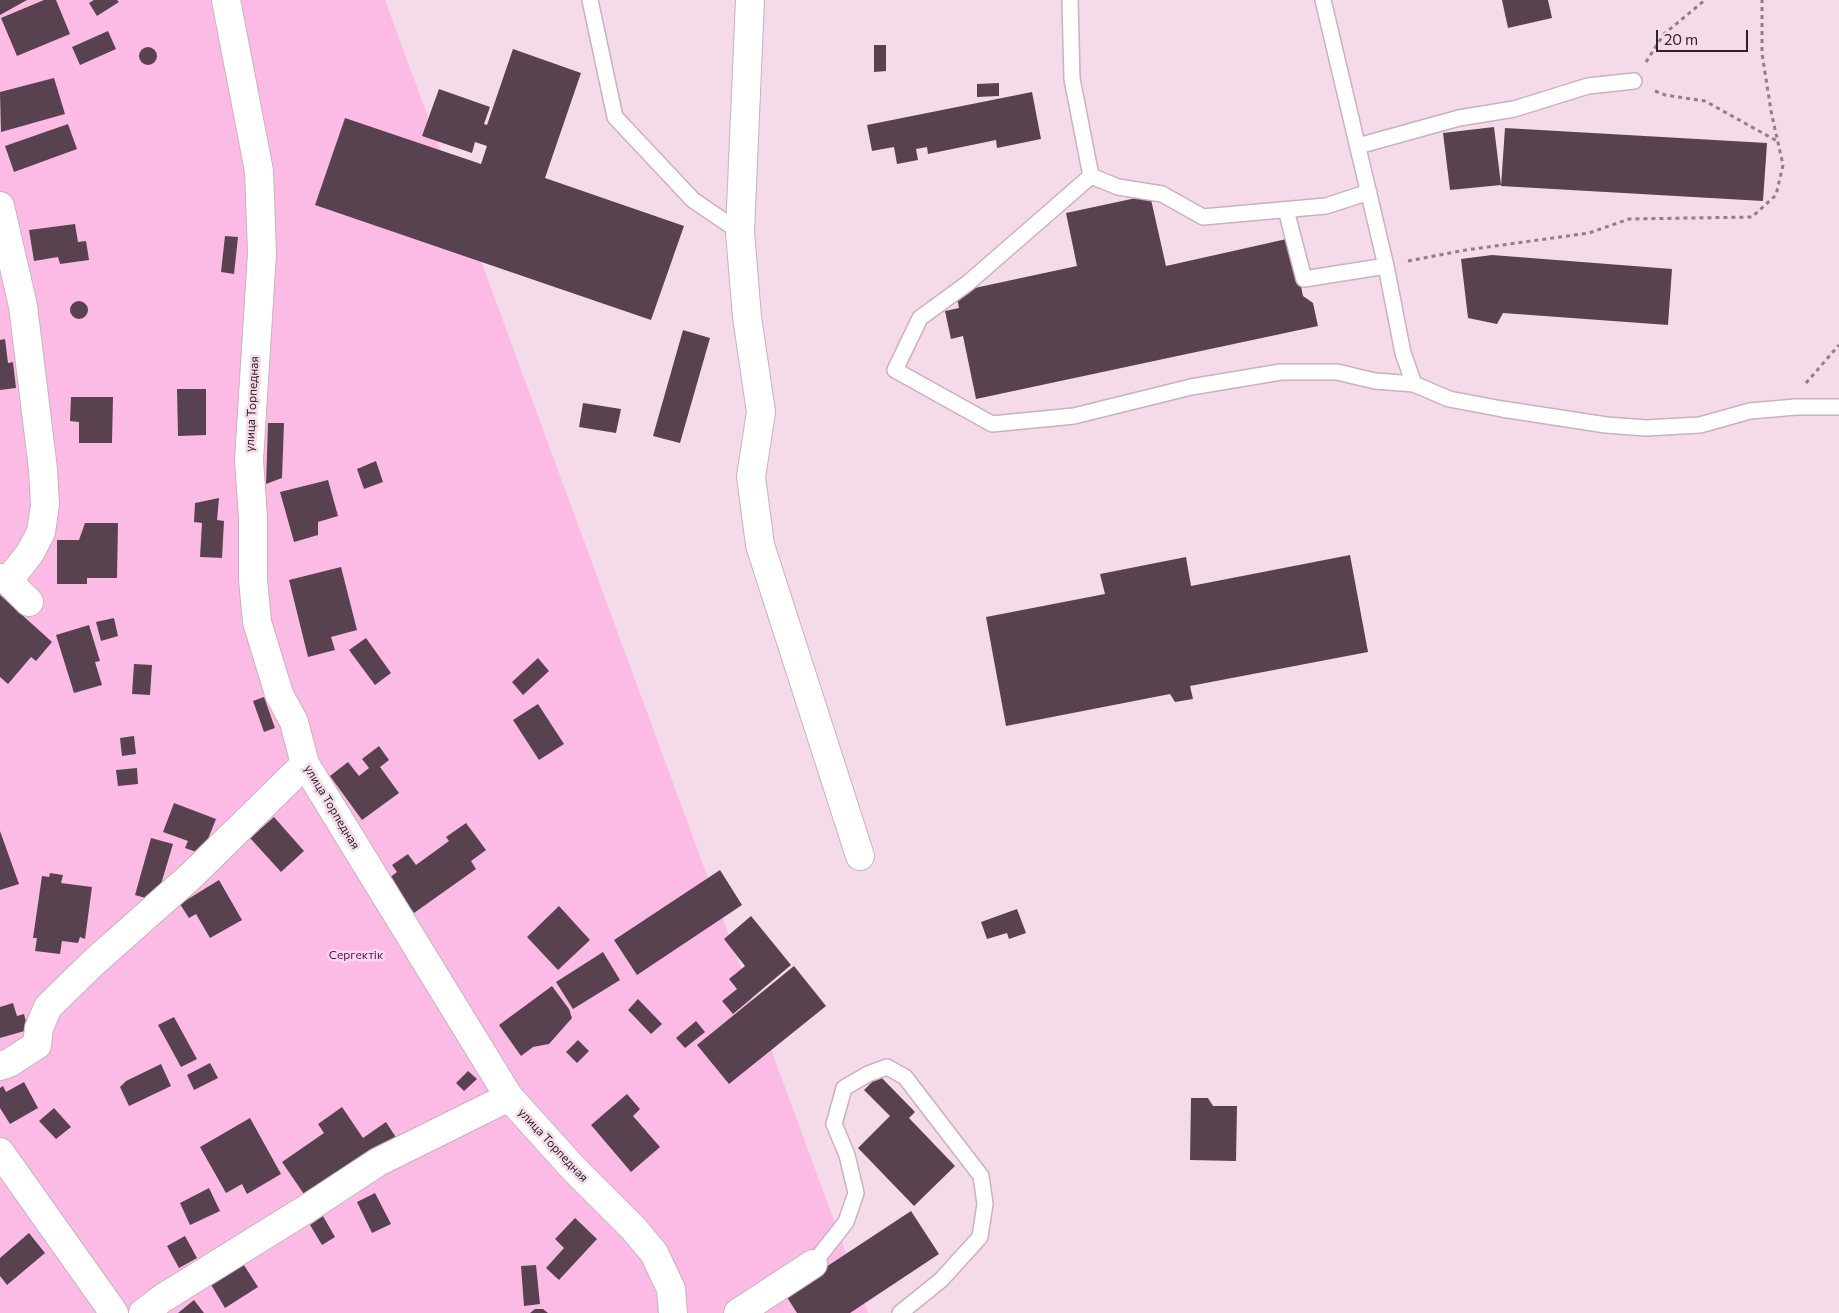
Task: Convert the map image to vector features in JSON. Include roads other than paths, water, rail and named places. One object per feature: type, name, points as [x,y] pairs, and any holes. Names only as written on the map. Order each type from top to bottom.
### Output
[{"type":"street","name":"улица Торпедная","points":[[226,0],[259,171],[262,253],[249,460],[253,516],[253,579],[257,622],[279,694],[294,722],[305,764],[509,1097],[574,1169],[634,1229],[654,1253],[671,1289],[673,1313]]},
{"type":"street","points":[[750,0],[740,232],[747,317],[761,412],[750,477],[760,545],[860,856]]},
{"type":"street","points":[[0,206],[24,306],[43,469],[45,505],[41,532],[30,553],[4,579],[30,602]]},
{"type":"street","points":[[0,1066],[9,1063],[37,1045],[39,1028],[48,1006],[93,963],[191,876],[305,764]]},
{"type":"street","points":[[143,1313],[378,1162],[509,1097]]},
{"type":"street","points":[[0,1152],[114,1313]]},
{"type":"street","points":[[738,1313],[813,1264]]},
{"type":"lane","points":[[590,0],[615,117],[693,200],[740,232]]},
{"type":"lane","points":[[1070,0],[1072,79],[1091,176]]},
{"type":"lane","points":[[1323,0],[1386,266],[1403,353],[1414,384]]},
{"type":"lane","points":[[1358,146],[1458,118],[1514,109],[1588,86],[1634,81]]},
{"type":"lane","points":[[1091,176],[1118,188],[1162,194],[1203,217],[1326,206],[1369,192]]},
{"type":"lane","points":[[1091,176],[968,283],[920,318],[895,370],[992,424],[1074,416],[1191,387],[1282,372],[1338,372],[1375,381],[1414,384],[1449,399],[1606,425],[1646,428],[1700,425],[1750,410],[1839,407]]},
{"type":"lane","points":[[1286,210],[1304,279],[1386,266]]},
{"type":"lane","points":[[813,1264],[846,1222],[856,1192],[847,1155],[834,1124],[844,1088],[868,1074],[887,1067],[905,1077],[982,1176],[985,1204],[980,1237],[941,1280],[900,1313]]},
{"type":"park label","name":"Сергектік","points":[[356,955]]}]
